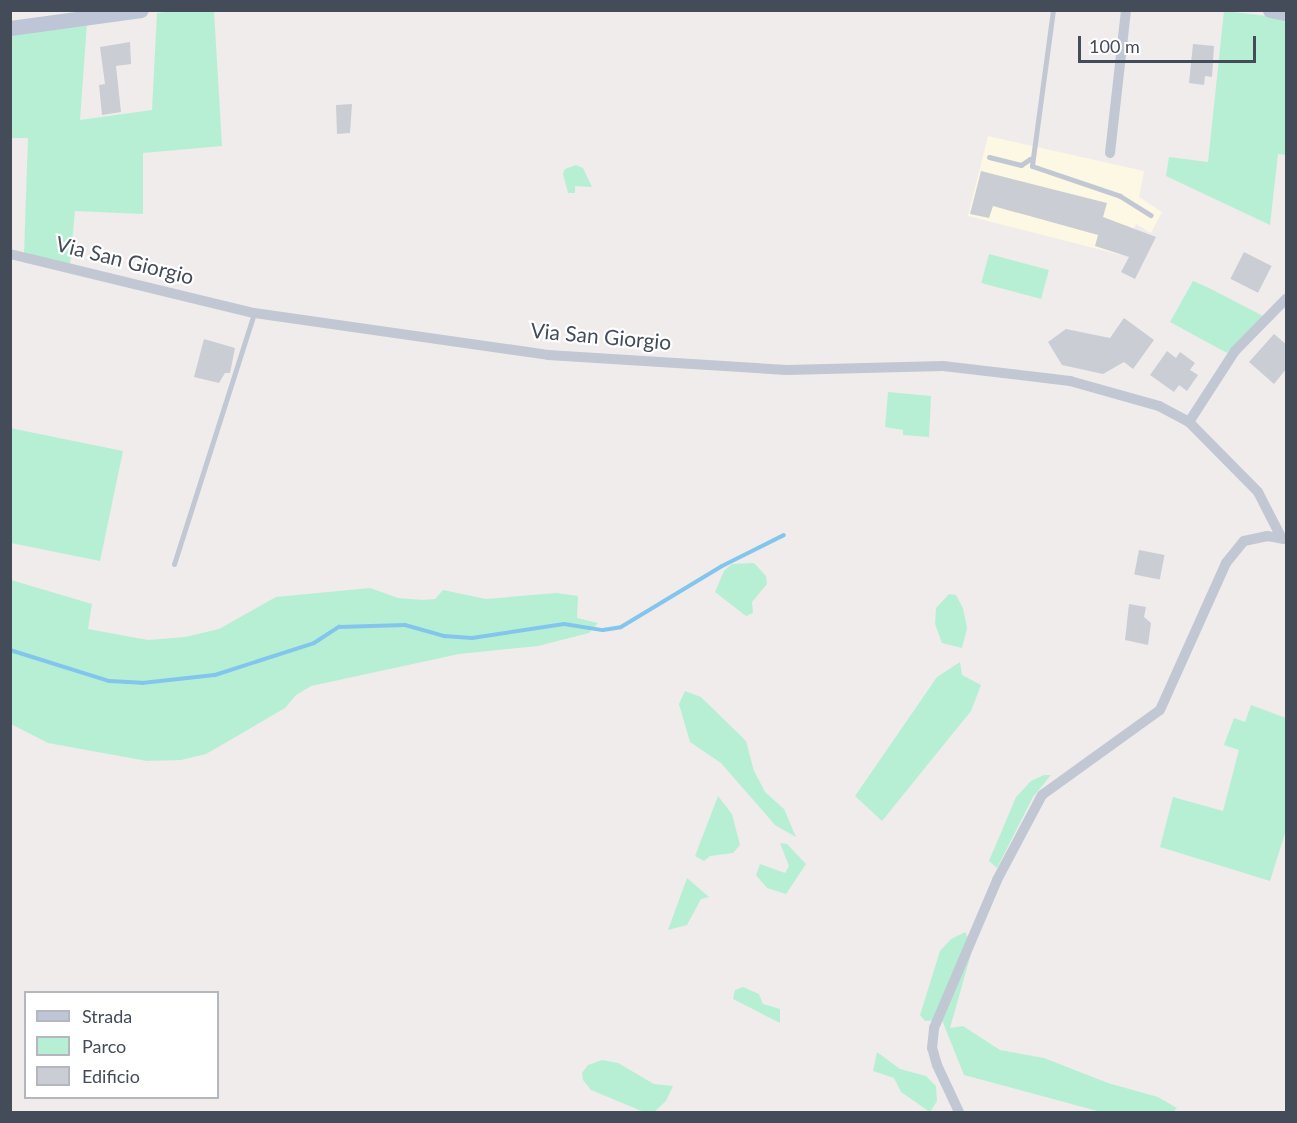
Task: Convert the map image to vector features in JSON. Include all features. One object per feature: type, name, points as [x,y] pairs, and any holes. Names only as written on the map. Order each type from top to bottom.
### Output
[{"type":"street","points":[[10,28],[141,10]]},
{"type":"street","points":[[1110,153],[1126,10]]},
{"type":"street","points":[[1270,10],[1287,13]]},
{"type":"street","name":"Via San Giorgio","points":[[11,256],[254,313],[548,355],[787,370],[943,366],[1070,381],[1159,406],[1189,422],[1258,492],[1284,539]]},
{"type":"street","points":[[1189,422],[1235,351],[1287,299]]},
{"type":"street","points":[[959,1113],[937,1065],[932,1048],[934,1028],[997,880],[1042,795],[1160,710],[1226,562],[1244,541],[1284,539]]},
{"type":"lane","points":[[1053,10],[1030,159],[1037,170],[1120,196],[1151,215]]},
{"type":"lane","points":[[989,157],[1021,165],[1030,159]]},
{"type":"lane","points":[[174,564],[254,313]]},
{"type":"shaded area","points":[[988,136],[1144,171],[1139,197],[1162,212],[1151,233],[1136,224],[1121,255],[968,216]]},
{"type":"green space","points":[[181,10],[214,11],[222,146],[143,153],[143,214],[75,211],[70,265],[24,253],[28,138],[11,138],[11,33],[87,23],[80,120],[152,110],[157,13]]},
{"type":"green space","points":[[1224,11],[1286,18],[1286,155],[1278,154],[1270,225],[1166,176],[1169,157],[1208,162]]},
{"type":"green space","points":[[576,165],[583,168],[592,187],[575,186],[575,193],[568,193],[563,174],[565,169]]},
{"type":"green space","points":[[989,254],[1049,270],[1041,299],[981,283]]},
{"type":"green space","points":[[1193,281],[1265,317],[1227,353],[1170,322]]},
{"type":"green space","points":[[888,392],[931,396],[929,437],[903,435],[903,430],[885,427]]},
{"type":"green space","points":[[10,428],[123,451],[100,561],[11,543]]},
{"type":"green space","points":[[754,563],[766,576],[767,584],[752,602],[753,613],[746,616],[715,592],[724,571],[732,564]]},
{"type":"green space","points":[[11,580],[92,604],[88,629],[148,640],[185,637],[219,629],[276,597],[370,588],[398,598],[423,600],[435,599],[443,590],[486,599],[556,593],[578,596],[577,618],[598,623],[589,633],[538,646],[459,654],[311,686],[296,695],[285,708],[206,754],[181,760],[147,761],[48,743],[11,724]]},
{"type":"green space","points":[[949,594],[956,595],[963,608],[967,628],[962,648],[942,643],[935,624],[936,608]]},
{"type":"green space","points":[[960,662],[962,675],[981,685],[971,711],[882,821],[855,796],[937,677]]},
{"type":"green space","points":[[685,691],[701,697],[746,741],[754,771],[765,792],[784,809],[796,837],[775,825],[721,763],[690,742],[679,704]]},
{"type":"green space","points":[[1251,705],[1286,718],[1286,830],[1270,881],[1160,847],[1173,797],[1223,811],[1239,750],[1224,745],[1234,718],[1245,722]]},
{"type":"green space","points":[[1044,775],[1051,775],[1033,797],[997,868],[989,861],[1016,797],[1031,781]]},
{"type":"green space","points":[[718,796],[732,814],[740,845],[733,853],[710,856],[704,861],[695,856]]},
{"type":"green space","points":[[780,843],[787,844],[806,864],[786,894],[767,888],[756,875],[760,864],[785,873],[789,866]]},
{"type":"green space","points":[[687,878],[709,897],[701,899],[687,925],[668,930]]},
{"type":"green space","points":[[965,932],[973,947],[950,1028],[963,1026],[1000,1050],[1044,1058],[1108,1083],[1158,1097],[1177,1108],[1173,1112],[1101,1112],[964,1075],[942,1020],[925,1021],[920,1015],[940,951],[951,939]]},
{"type":"green space","points":[[743,987],[759,994],[763,1004],[780,1009],[780,1023],[733,999],[735,990]]},
{"type":"green space","points":[[877,1052],[900,1069],[926,1076],[936,1086],[937,1101],[930,1112],[901,1092],[894,1078],[873,1071]]},
{"type":"green space","points":[[602,1060],[618,1063],[654,1084],[673,1086],[666,1101],[654,1112],[644,1112],[591,1090],[583,1080],[582,1073],[588,1065]]},
{"type":"building","points":[[130,42],[131,64],[116,66],[121,112],[102,115],[99,85],[105,84],[100,47]]},
{"type":"building","points":[[1193,44],[1214,46],[1212,77],[1205,76],[1204,85],[1189,83]]},
{"type":"building","points":[[352,104],[350,133],[337,134],[336,105]]},
{"type":"building","points":[[981,171],[1107,203],[1103,217],[1156,237],[1135,279],[1121,272],[1129,257],[1095,246],[1098,235],[993,206],[989,218],[970,214]]},
{"type":"building","points":[[1244,252],[1272,266],[1258,293],[1230,279]]},
{"type":"building","points":[[1124,318],[1154,340],[1133,369],[1124,362],[1103,374],[1062,365],[1048,342],[1066,329],[1110,338]]},
{"type":"building","points":[[1274,334],[1287,345],[1287,368],[1274,384],[1249,362]]},
{"type":"building","points":[[204,339],[235,348],[230,373],[225,373],[219,383],[194,377]]},
{"type":"building","points":[[1167,351],[1176,358],[1180,352],[1195,363],[1190,370],[1198,375],[1187,391],[1179,385],[1174,392],[1150,375]]},
{"type":"building","points":[[1139,550],[1165,555],[1160,580],[1134,575]]},
{"type":"building","points":[[1129,604],[1146,607],[1144,617],[1151,623],[1148,645],[1125,640]]},
{"type":"waterway","points":[[10,650],[109,681],[142,683],[215,675],[314,643],[339,627],[405,625],[444,636],[472,638],[564,624],[603,630],[621,627],[722,566],[784,535]]}]
